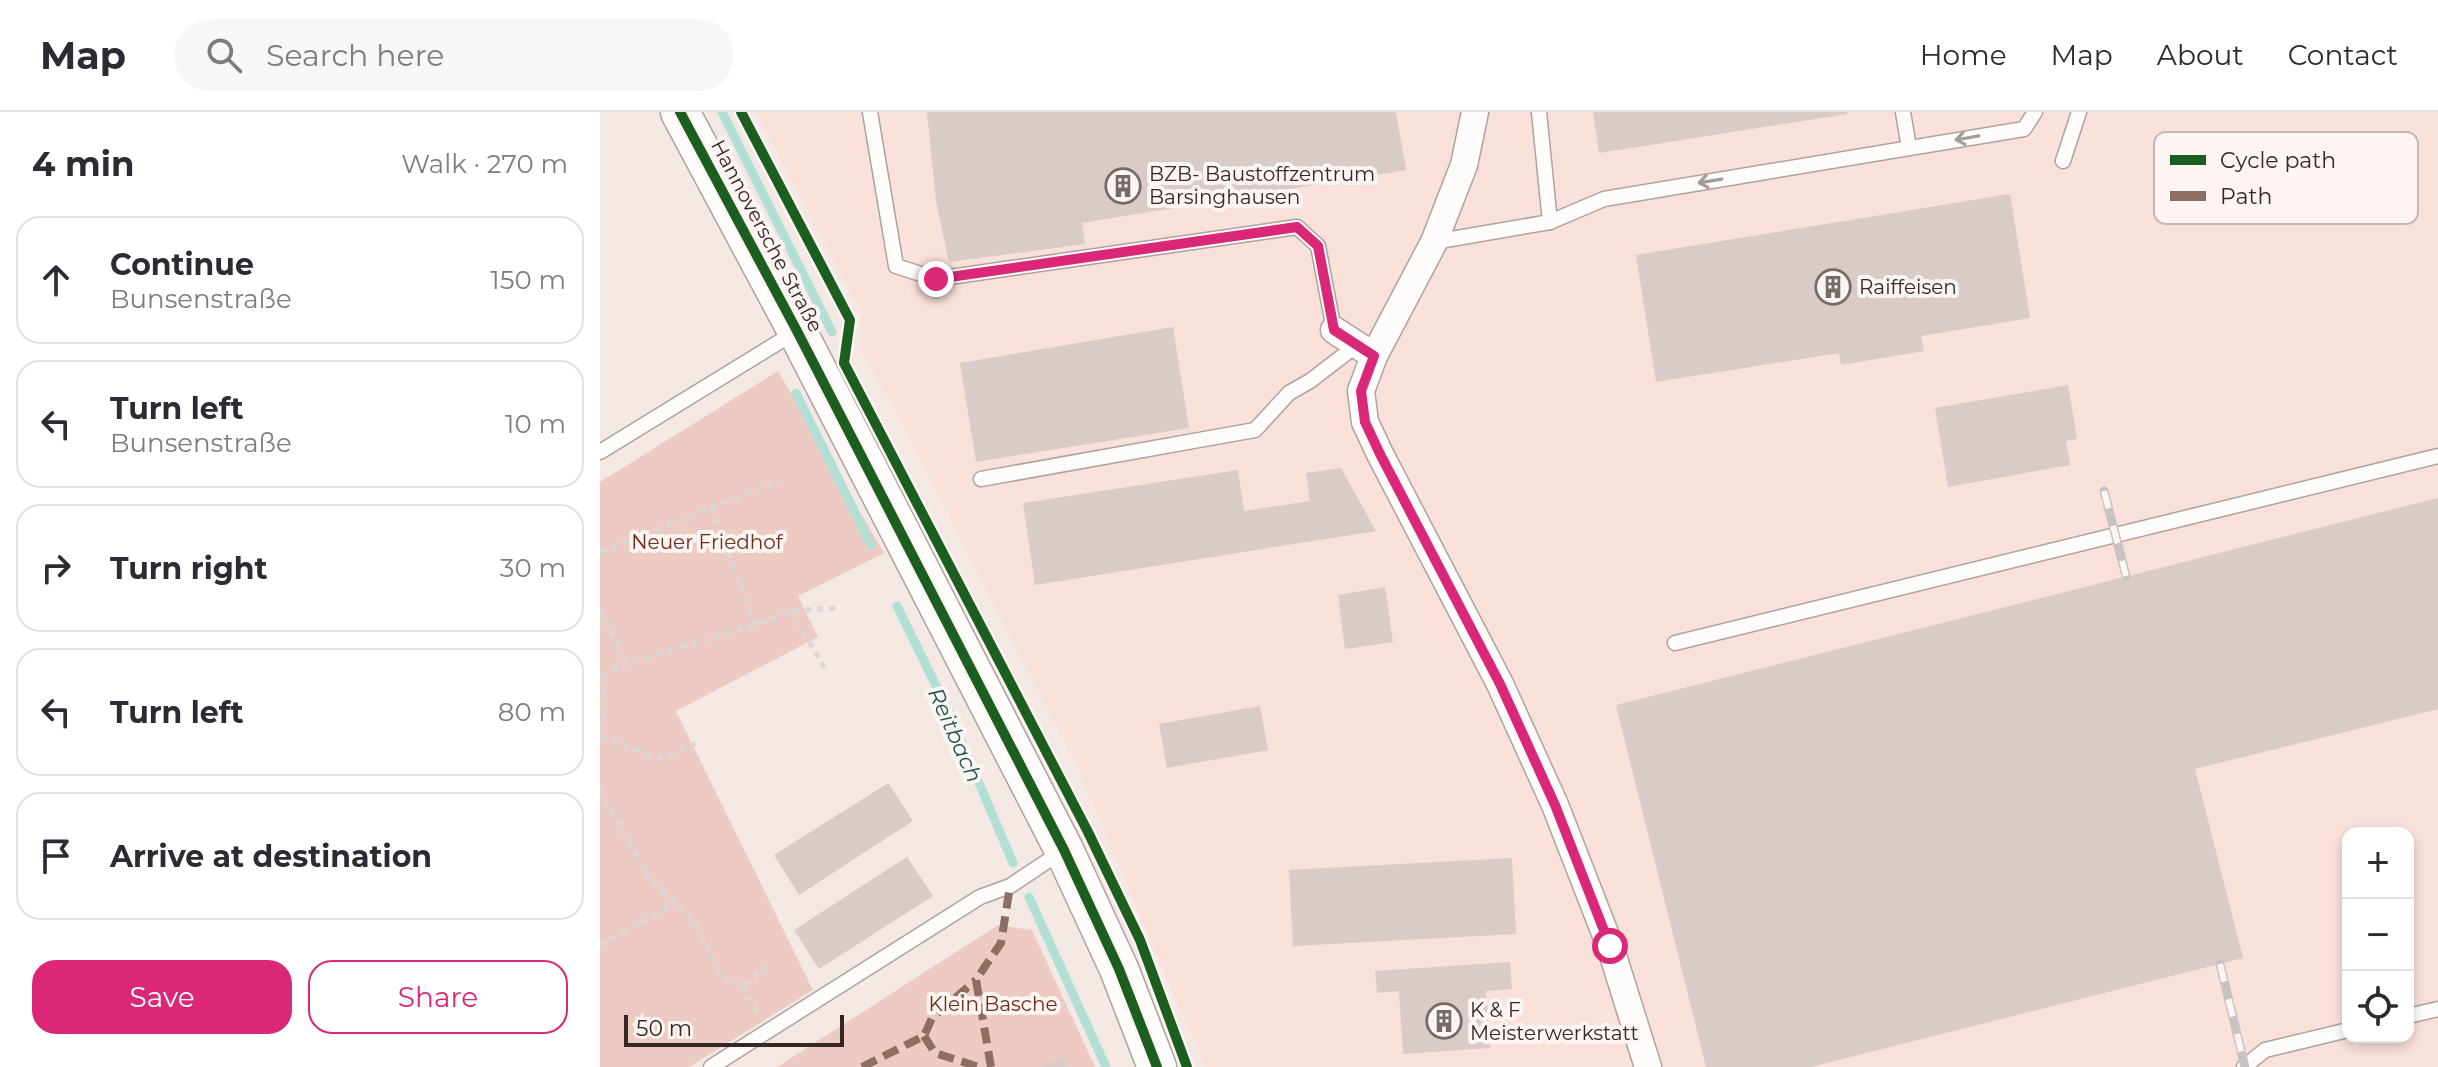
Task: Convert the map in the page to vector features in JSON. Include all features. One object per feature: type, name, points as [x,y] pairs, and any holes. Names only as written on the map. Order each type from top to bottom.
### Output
[{"type":"street","name":"Hannoversche Straße","points":[[680,112],[797,331],[1064,850],[1119,969],[1157,1067]]},
{"type":"street","points":[[1475,112],[1464,165],[1434,242],[1365,350],[1361,391],[1365,422],[1500,684],[1555,805],[1610,946],[1648,1067]]},
{"type":"street","points":[[1334,330],[1365,350]]},
{"type":"lane","points":[[870,112],[896,266],[936,279],[1297,227],[1318,246],[1334,330]]},
{"type":"lane","points":[[1539,112],[1550,222]]},
{"type":"lane","points":[[1903,112],[1909,148]]},
{"type":"lane","points":[[1434,242],[1550,222],[1604,199],[2024,129],[2035,112]]},
{"type":"lane","points":[[2063,161],[2079,112]]},
{"type":"lane","points":[[600,452],[797,331]]},
{"type":"lane","points":[[981,479],[1255,430],[1289,393],[1365,350]]},
{"type":"lane","points":[[1675,643],[2438,456]]},
{"type":"lane","points":[[711,1067],[980,897],[1010,886],[1064,850]]},
{"type":"lane","points":[[2414,1015],[2438,1009]]},
{"type":"lane","points":[[2244,1067],[2265,1050],[2342,1031]]},
{"type":"path","points":[[600,552],[781,480]]},
{"type":"path","points":[[712,507],[755,625]]},
{"type":"path","points":[[701,741],[660,759],[601,740],[605,702],[602,674],[627,663],[755,625],[790,611],[835,608]]},
{"type":"path","points":[[600,610],[627,663]]},
{"type":"path","points":[[790,611],[827,672]]},
{"type":"path","points":[[600,788],[603,803],[646,874],[696,924],[721,976],[742,986],[770,1030]]},
{"type":"path","points":[[600,945],[674,904]]},
{"type":"path","points":[[742,986],[771,964]]},
{"type":"shaded area","points":[[756,112],[2438,112],[2438,1067],[1205,1067],[1077,767],[860,347],[862,313]]},
{"type":"green space","name":"Neuer Friedhof","points":[[778,371],[884,553],[798,596],[818,637],[676,711],[813,990],[689,1067],[600,1067],[600,482]]},
{"type":"green space","name":"Klein Basche","points":[[998,925],[1032,930],[1095,1067],[777,1067]]},
{"type":"building","name":"BZB- Baustoffzentrum Barsinghausen","points":[[927,112],[1396,112],[1406,170],[1082,223],[1085,244],[949,262],[936,201]]},
{"type":"building","points":[[1593,112],[1847,112],[1847,114],[1599,153]]},
{"type":"building","name":"Raiffeisen","points":[[2010,194],[2030,318],[1921,336],[1924,351],[1841,365],[1839,353],[1656,382],[1636,255]]},
{"type":"building","points":[[1173,327],[1189,428],[976,462],[960,363]]},
{"type":"building","points":[[2068,385],[2077,439],[2066,441],[2070,465],[1948,487],[1935,408]]},
{"type":"building","points":[[1341,468],[1376,531],[1035,585],[1023,503],[1238,470],[1244,511],[1310,501],[1306,473]]},
{"type":"building","points":[[2438,498],[2438,709],[2195,769],[2243,958],[1811,1067],[1706,1067],[1616,705]]},
{"type":"building","points":[[1385,587],[1393,642],[1345,649],[1338,595]]},
{"type":"building","points":[[1260,706],[1268,750],[1167,768],[1159,724]]},
{"type":"building","points":[[888,783],[913,821],[799,895],[774,855]]},
{"type":"building","points":[[907,857],[933,896],[819,969],[794,930]]},
{"type":"building","points":[[1512,858],[1516,934],[1293,946],[1289,870]]},
{"type":"building","name":"K & F Meisterwerkstatt","points":[[1510,962],[1512,989],[1486,991],[1490,1048],[1403,1054],[1399,991],[1377,993],[1375,971]]},
{"type":"building","points":[[1063,1057],[1067,1067],[1040,1067]]},
{"type":"waterway","name":"Reitbach","points":[[722,112],[832,332]]},
{"type":"waterway","name":"Reitbach","points":[[796,393],[871,545]]},
{"type":"waterway","name":"Reitbach","points":[[897,606],[948,710],[1013,863]]},
{"type":"waterway","name":"Reitbach","points":[[1029,897],[1106,1067]]},
{"type":"railway","points":[[2104,491],[2126,576]]},
{"type":"railway","points":[[2220,964],[2245,1067]]},
{"type":"marked path","points":[[991,1067],[976,980],[1001,943],[1010,886]]},
{"type":"marked path","points":[[862,1067],[924,1036],[932,1018],[976,980]]},
{"type":"marked path","points":[[924,1036],[935,1053],[979,1067]]},
{"type":"cycle path","points":[[680,112],[797,331],[1064,850],[1119,969],[1157,1067]]},
{"type":"cycle path","points":[[741,112],[850,320],[844,363],[1088,832],[1140,940],[1187,1067]]},
{"type":"place","name":"BZB- Baustoffzentrum Barsinghausen","points":[[1123,186]]},
{"type":"place","name":"Raiffeisen","points":[[1833,287]]},
{"type":"place","name":"K & F Meisterwerkstatt","points":[[1444,1021]]},
{"type":"route","points":[[936,279],[1297,227],[1318,246],[1334,330],[1374,356],[1361,391],[1365,422],[1500,684],[1555,805],[1610,946]]}]
